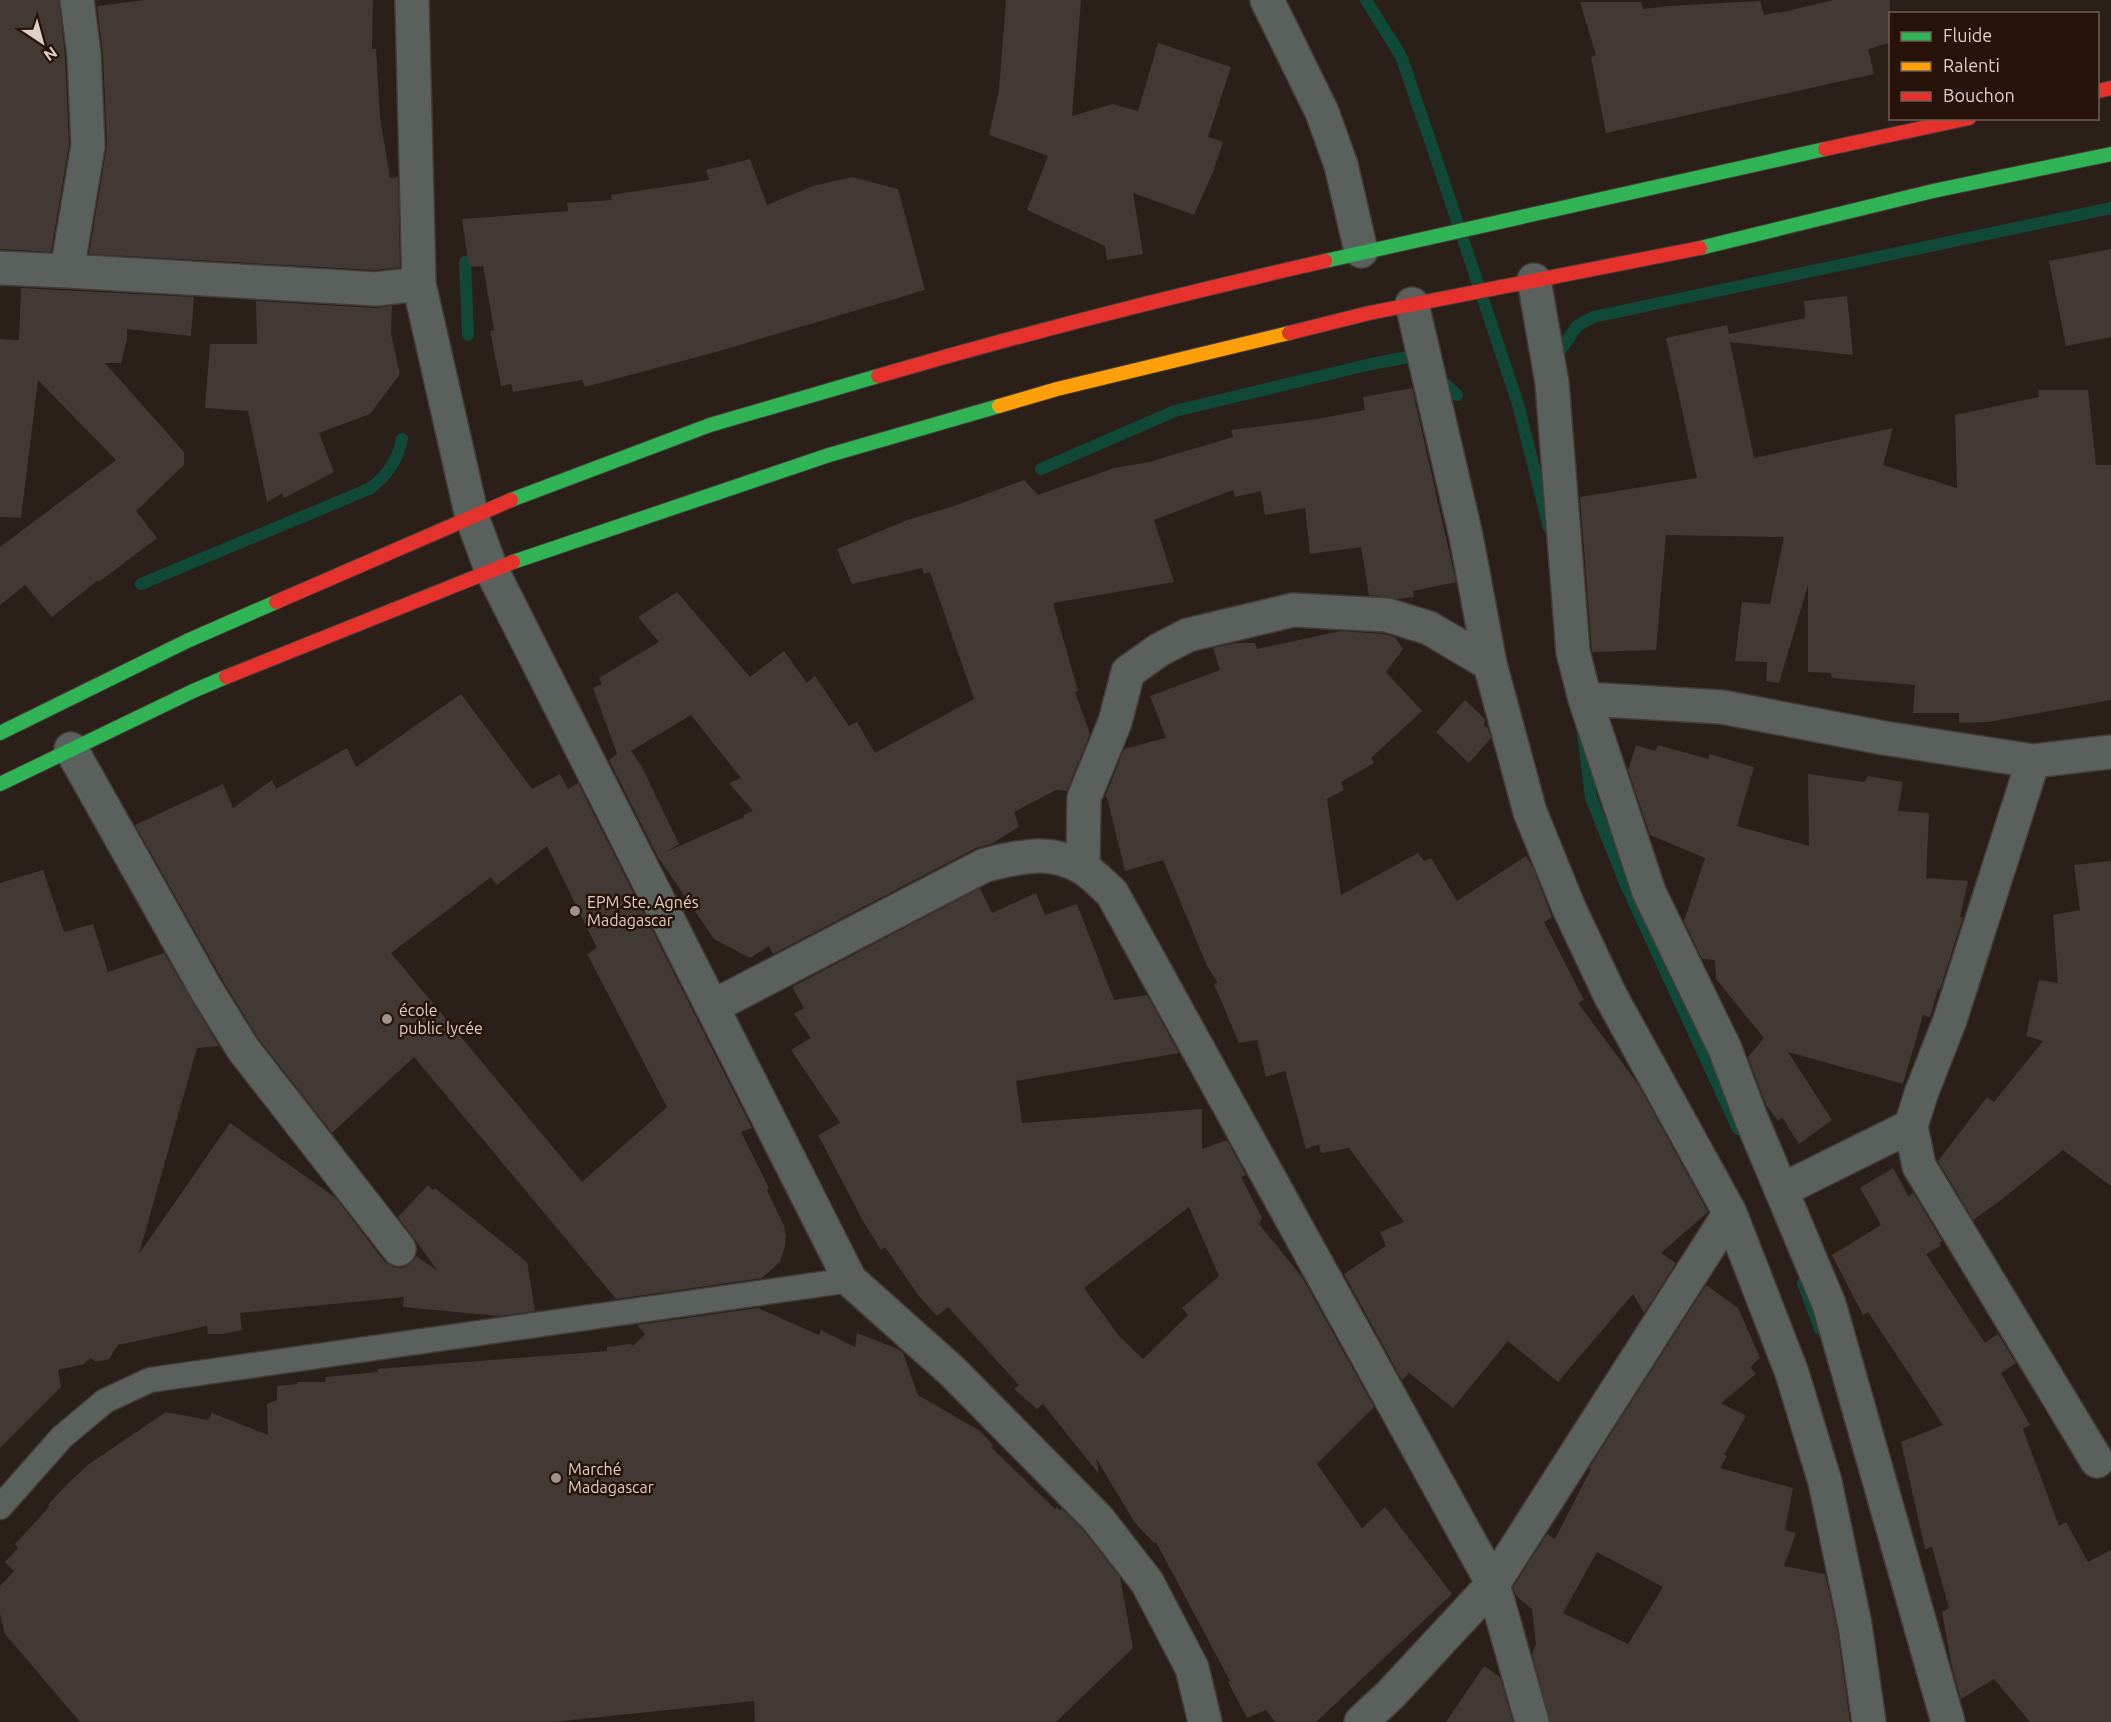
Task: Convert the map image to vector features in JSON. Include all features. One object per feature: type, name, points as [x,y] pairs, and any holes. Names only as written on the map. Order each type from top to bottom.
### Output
[{"type":"main road","points":[[0,733],[187,641],[472,517],[710,425],[1006,339],[1171,296],[1960,120]]},
{"type":"main road","points":[[0,784],[193,691],[491,569],[828,455],[1035,395],[1420,303],[1718,244],[1933,191],[2111,154]]},
{"type":"street","points":[[67,271],[88,146],[84,55],[77,0]]},
{"type":"street","points":[[412,0],[419,284],[472,517],[491,569],[850,1280],[953,1372],[1098,1519],[1147,1582],[1192,1668],[1205,1722]]},
{"type":"street","points":[[1267,0],[1322,112],[1341,165],[1361,252]]},
{"type":"street","points":[[0,268],[376,289],[419,284]]},
{"type":"street","points":[[1525,282],[1552,383],[1574,652],[1585,699],[1649,892],[1725,1049],[1751,1118],[1829,1304],[1948,1722]]},
{"type":"street","points":[[1420,303],[1490,664],[1530,812],[1569,908],[1610,995],[1730,1213],[1792,1373],[1825,1482],[1855,1625],[1869,1722]]},
{"type":"street","points":[[1083,867],[1084,798],[1115,722],[1128,672],[1159,650],[1188,635],[1293,610],[1387,615],[1429,628],[1490,664]]},
{"type":"street","points":[[1585,699],[1722,707],[1884,738],[2033,761],[2111,752]]},
{"type":"street","points":[[71,750],[207,991],[243,1049],[399,1249]]},
{"type":"street","points":[[2033,761],[1950,1020],[1911,1126],[1919,1166],[2106,1458]]},
{"type":"street","points":[[712,1007],[985,865],[1019,857],[1052,855],[1083,867],[1112,893],[1493,1584],[1532,1722]]},
{"type":"street","points":[[1782,1190],[1911,1126]]},
{"type":"street","points":[[1361,1722],[1391,1694],[1493,1584],[1730,1213]]},
{"type":"lane","points":[[0,1507],[62,1437],[105,1401],[150,1380],[850,1280]]},
{"type":"building","points":[[0,0],[59,0],[65,57],[69,145],[51,252],[0,249]]},
{"type":"building","points":[[145,0],[373,0],[372,49],[376,49],[380,118],[390,178],[398,177],[400,267],[375,270],[89,254],[107,145],[103,54],[97,6]]},
{"type":"building","points":[[1006,0],[1081,0],[1072,116],[1112,104],[1138,111],[1158,43],[1231,67],[1208,137],[1223,142],[1194,215],[1133,193],[1143,254],[1107,260],[1105,246],[1027,210],[1048,156],[989,135],[999,90]]},
{"type":"building","points":[[1833,0],[1890,0],[1889,43],[1868,49],[1874,74],[1606,133],[1591,57],[1596,55],[1580,2],[1641,2],[1643,9],[1760,1],[1764,15]]},
{"type":"building","points":[[750,159],[767,205],[813,186],[852,177],[898,189],[925,290],[716,352],[585,387],[582,380],[513,392],[511,384],[501,386],[490,331],[494,330],[483,266],[469,267],[462,219],[568,211],[567,203],[612,200],[611,195],[709,180],[706,170]]},
{"type":"building","points":[[2111,249],[2111,337],[2066,346],[2049,261]]},
{"type":"building","points":[[21,288],[194,297],[191,336],[127,329],[121,363],[105,363],[184,452],[184,465],[136,511],[157,538],[99,582],[98,580],[52,617],[25,585],[0,605],[0,547],[116,460],[38,380],[21,518],[0,517],[0,339],[19,340]]},
{"type":"building","points":[[1847,296],[1853,355],[1730,342],[1754,458],[1893,428],[1883,465],[1957,488],[1955,415],[2039,397],[2038,390],[2088,390],[2096,465],[2111,465],[2111,700],[1988,722],[1959,723],[1959,713],[1913,713],[1915,685],[1832,678],[1831,673],[1808,672],[1808,585],[1779,683],[1766,681],[1767,662],[1735,661],[1742,602],[1770,604],[1784,537],[1666,535],[1656,650],[1592,652],[1580,497],[1697,478],[1666,338],[1727,325],[1729,334],[1805,318],[1804,301]]},
{"type":"building","points":[[256,301],[375,308],[392,306],[391,334],[400,374],[370,414],[319,433],[334,472],[284,498],[282,493],[267,502],[248,411],[205,408],[210,344],[257,344]]},
{"type":"building","points":[[1412,388],[1456,582],[1413,591],[1414,597],[1399,599],[1369,595],[1361,547],[1310,554],[1305,508],[1265,515],[1261,491],[1235,497],[1233,490],[1154,520],[1174,582],[1053,603],[1078,691],[1075,692],[1090,734],[1067,791],[1056,790],[1014,812],[1019,827],[991,844],[976,848],[773,954],[769,946],[750,958],[714,939],[658,857],[609,760],[617,754],[593,688],[602,684],[599,678],[659,642],[638,617],[677,592],[750,677],[784,651],[807,683],[815,676],[849,726],[857,722],[875,753],[974,699],[930,572],[924,574],[922,568],[852,584],[837,549],[910,519],[954,506],[1024,480],[1038,495],[1114,468],[1149,462],[1233,437],[1231,430],[1317,419],[1365,410],[1363,397]],"holes":[[[691,715],[741,778],[729,783],[753,811],[666,852],[679,844],[641,765],[631,751]]]},
{"type":"building","points":[[1341,631],[1395,637],[1403,649],[1386,672],[1422,711],[1371,758],[1374,763],[1341,782],[1344,790],[1327,799],[1341,895],[1418,853],[1424,861],[1431,858],[1457,901],[1526,856],[1552,917],[1544,922],[1584,1000],[1578,1003],[1638,1084],[1708,1212],[1661,1253],[1676,1263],[1644,1313],[1633,1294],[1558,1382],[1508,1341],[1453,1408],[1409,1373],[1402,1380],[1344,1274],[1386,1246],[1380,1232],[1404,1222],[1349,1148],[1321,1153],[1319,1144],[1306,1149],[1285,1071],[1266,1077],[1257,1040],[1239,1043],[1214,984],[1218,983],[1207,966],[1163,860],[1125,871],[1105,797],[1124,749],[1166,738],[1150,696],[1220,670],[1213,648],[1236,643],[1255,643],[1257,649]]},
{"type":"building","name":"école public lycée","points":[[461,694],[532,789],[560,774],[568,789],[578,783],[752,1128],[741,1132],[769,1188],[767,1190],[784,1226],[786,1236],[780,1262],[762,1278],[616,1299],[414,1057],[332,1133],[258,1038],[223,981],[135,825],[223,784],[233,808],[272,780],[276,789],[347,748],[356,767]],"holes":[[[547,846],[597,948],[587,954],[667,1107],[582,1182],[391,953],[491,877],[497,885]]]},
{"type":"building","points":[[1465,700],[1485,719],[1484,725],[1488,728],[1491,738],[1469,763],[1436,732]]},
{"type":"building","points":[[1636,745],[1655,751],[1658,745],[1708,759],[1710,754],[1754,767],[1737,826],[1809,846],[1808,774],[1864,782],[1868,776],[1903,782],[1898,811],[1929,813],[1926,878],[1968,881],[1960,917],[1963,917],[1940,989],[1938,989],[1930,1017],[1923,1015],[1903,1084],[1788,1052],[1832,1120],[1799,1144],[1782,1117],[1778,1121],[1766,1105],[1748,1057],[1764,1038],[1716,979],[1715,960],[1702,959],[1684,921],[1705,858],[1650,835],[1628,770]]},
{"type":"building","points":[[2111,861],[2111,1186],[2063,1150],[1973,1220],[1938,1161],[1987,1097],[1994,1102],[2043,1041],[2026,1036],[2039,980],[2058,983],[2053,915],[2080,910],[2074,865]]},
{"type":"building","points":[[43,870],[64,932],[93,924],[108,972],[164,953],[219,1046],[197,1048],[139,1254],[230,1123],[336,1198],[384,1261],[393,1267],[401,1268],[410,1264],[416,1256],[438,1271],[398,1217],[428,1185],[433,1190],[435,1188],[527,1262],[535,1311],[498,1316],[403,1307],[404,1297],[240,1313],[242,1330],[208,1334],[207,1326],[118,1345],[109,1359],[96,1362],[90,1358],[84,1364],[58,1370],[61,1387],[0,1448],[0,883]]},
{"type":"building","points":[[980,888],[992,913],[1036,893],[1045,915],[1077,904],[1114,1000],[1147,995],[1179,1053],[1016,1081],[1022,1123],[1202,1109],[1202,1149],[1227,1140],[1246,1175],[1241,1177],[1262,1218],[1259,1224],[1302,1277],[1374,1407],[1317,1464],[1362,1528],[1385,1507],[1452,1594],[1316,1722],[1275,1722],[1266,1710],[1247,1718],[1228,1682],[1230,1681],[1156,1542],[1154,1543],[1135,1523],[1096,1458],[1099,1474],[1043,1404],[1037,1409],[1014,1389],[1019,1385],[948,1307],[937,1316],[918,1295],[885,1247],[881,1250],[863,1221],[818,1135],[840,1123],[791,1050],[811,1038],[794,1014],[804,1008],[792,987]],"holes":[[[1189,1207],[1219,1276],[1182,1308],[1188,1315],[1143,1359],[1119,1336],[1084,1288]]]},
{"type":"building","points":[[1893,1168],[1909,1197],[1913,1192],[1942,1241],[1939,1244],[1941,1246],[1926,1254],[1985,1343],[1998,1334],[2016,1363],[2001,1373],[2030,1425],[2023,1429],[2059,1526],[2066,1522],[2088,1562],[2111,1550],[2111,1722],[2030,1722],[1994,1679],[1961,1699],[1952,1667],[1942,1612],[1949,1608],[1932,1547],[1925,1549],[1901,1442],[1943,1425],[1868,1312],[1863,1315],[1832,1255],[1881,1225],[1860,1188]]},
{"type":"building","points":[[1706,1285],[1738,1308],[1760,1358],[1750,1367],[1756,1374],[1721,1403],[1746,1416],[1724,1455],[1727,1456],[1720,1468],[1793,1488],[1785,1530],[1796,1533],[1784,1566],[1825,1574],[1837,1628],[1850,1722],[1550,1722],[1532,1654],[1536,1644],[1532,1609],[1516,1596],[1513,1587],[1547,1534],[1555,1539],[1591,1469],[1589,1468]],"holes":[[[1597,1552],[1663,1587],[1628,1644],[1563,1613]]]},
{"type":"building","name":"Marché Madagascar","points":[[758,1308],[819,1335],[821,1330],[855,1347],[857,1333],[900,1350],[918,1395],[980,1431],[993,1445],[991,1447],[1055,1509],[1057,1507],[1060,1511],[1061,1508],[1084,1531],[1120,1577],[1133,1648],[1056,1722],[755,1722],[754,1701],[553,1722],[80,1722],[5,1634],[0,1614],[0,1586],[14,1571],[5,1562],[18,1548],[15,1544],[66,1485],[89,1464],[166,1412],[208,1420],[212,1413],[268,1435],[267,1404],[277,1400],[277,1386],[298,1382],[325,1382],[326,1377],[378,1372],[377,1369],[607,1351],[607,1347],[631,1344],[633,1346],[645,1334],[637,1325]]},
{"type":"building","points":[[1484,1666],[1500,1677],[1513,1722],[1446,1722]]},
{"type":"waterway","points":[[1366,0],[1401,56],[1518,404],[1549,528]]},
{"type":"waterway","points":[[1553,361],[1577,326],[1593,317],[2111,208]]},
{"type":"waterway","points":[[465,262],[468,335]]},
{"type":"waterway","points":[[1041,469],[1175,411],[1371,364],[1414,356],[1422,361]]},
{"type":"waterway","points":[[1436,375],[1457,395]]},
{"type":"waterway","points":[[141,584],[369,489],[390,467],[398,454],[402,439]]},
{"type":"waterway","points":[[1583,734],[1591,798],[1626,885],[1738,1129]]},
{"type":"waterway","points":[[1803,1283],[1820,1329]]},
{"type":"traffic: fast","points":[[1325,261],[1825,149]]},
{"type":"traffic: fast","points":[[1700,248],[1933,191],[2111,154]]},
{"type":"traffic: fast","points":[[511,500],[710,425],[878,376]]},
{"type":"traffic: fast","points":[[513,562],[829,455],[999,406]]},
{"type":"traffic: fast","points":[[0,733],[187,641],[276,602]]},
{"type":"traffic: fast","points":[[0,784],[226,677]]},
{"type":"traffic: slow","points":[[999,406],[1057,389],[1289,333]]},
{"type":"traffic: jam","points":[[2099,91],[2111,88]]},
{"type":"traffic: jam","points":[[1825,149],[1960,120]]},
{"type":"traffic: jam","points":[[1289,333],[1369,313],[1700,248]]},
{"type":"traffic: jam","points":[[878,376],[1101,315],[1325,261]]},
{"type":"traffic: jam","points":[[276,602],[511,500]]},
{"type":"traffic: jam","points":[[226,677],[513,562]]},
{"type":"place","name":"EPM Ste. Agnés Madagascar","points":[[575,911]]},
{"type":"place","name":"école public lycée","points":[[387,1019]]},
{"type":"place","name":"Marché Madagascar","points":[[556,1478]]}]
